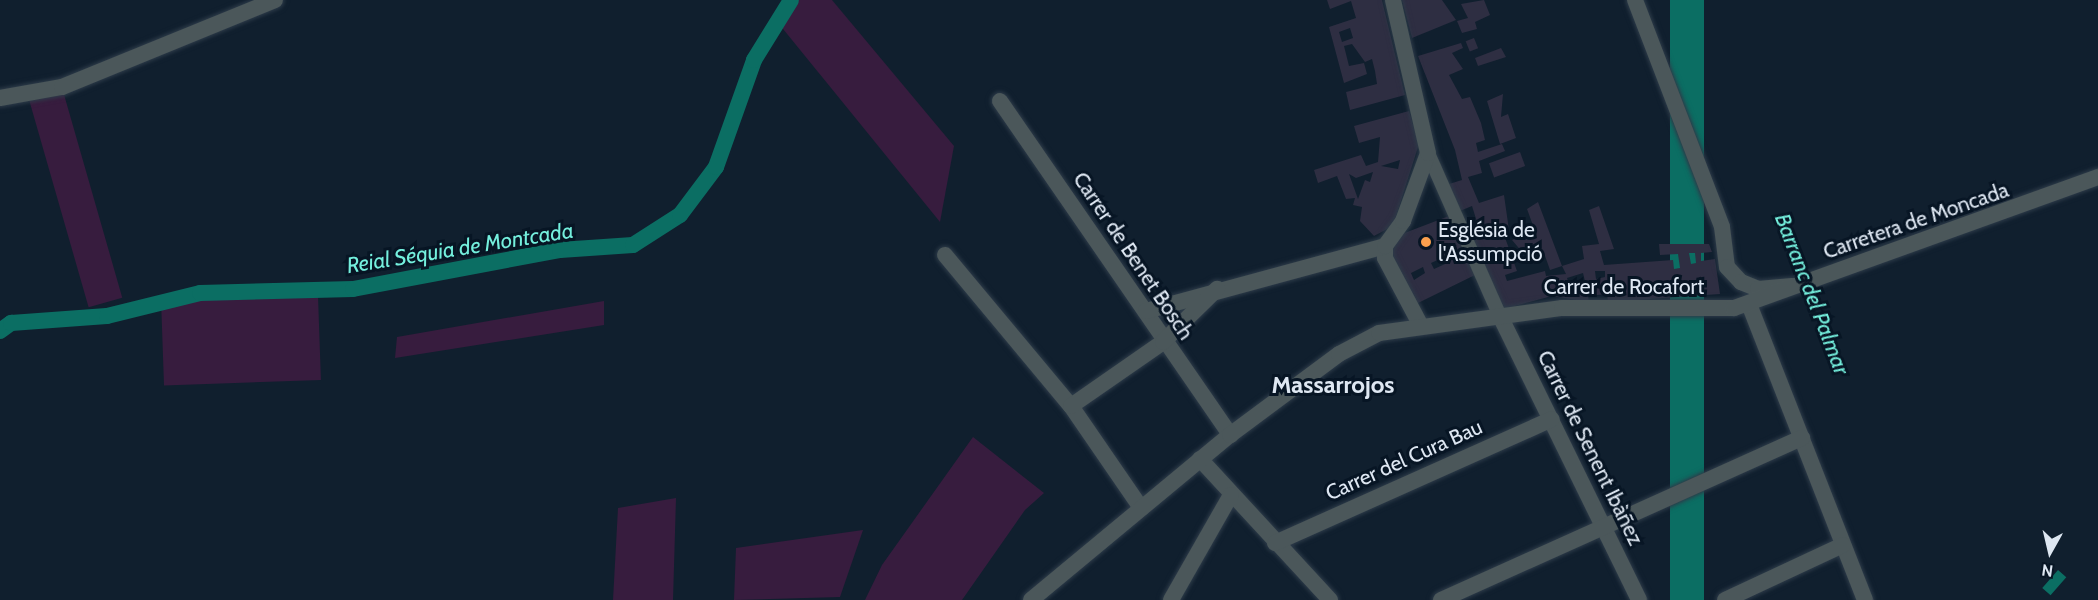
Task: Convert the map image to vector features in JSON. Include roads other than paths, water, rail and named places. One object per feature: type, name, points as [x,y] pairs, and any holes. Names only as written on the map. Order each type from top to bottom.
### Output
[{"type":"street","points":[[0,98],[62,87],[274,0]]},
{"type":"street","points":[[1394,0],[1428,153],[1500,316]]},
{"type":"street","points":[[1635,0],[1722,227],[1727,267],[1755,296],[1802,438],[1865,600]]},
{"type":"street","name":"Carrer de Benet Bosch","points":[[1000,101],[1146,310],[1163,342],[1230,435]]},
{"type":"street","points":[[1146,310],[1219,287],[1384,246],[1402,221],[1428,153]]},
{"type":"street","name":"Carretera de Moncada","points":[[1755,296],[1824,277],[2098,177]]},
{"type":"street","points":[[1384,246],[1385,258],[1419,324]]},
{"type":"street","points":[[945,255],[1071,406],[1141,508]]},
{"type":"street","points":[[1071,406],[1163,342],[1219,287]]},
{"type":"street","name":"Carrer de Rocafort","points":[[1031,600],[1230,435],[1339,354],[1379,333],[1419,324],[1562,308],[1721,309],[1755,296]]},
{"type":"street","name":"Carrer de Senent Ibàñez","points":[[1500,316],[1639,600]]},
{"type":"street","name":"Carrer del Cura Bau","points":[[1275,543],[1552,419]]},
{"type":"street","points":[[1442,600],[1802,438]]},
{"type":"street","points":[[1200,459],[1330,600]]},
{"type":"street","points":[[1171,600],[1231,495]]},
{"type":"street","points":[[1725,600],[1843,545]]},
{"type":"water","points":[[1670,0],[1704,0],[1704,600],[1670,600]]},
{"type":"water","points":[[2058,570],[2066,577],[2051,595],[2042,588]]},
{"type":"waterway","name":"Reial Séquia de Montcada","points":[[0,331],[11,323],[107,316],[200,293],[353,289],[560,250],[633,245],[680,215],[716,167],[754,60],[791,0]]},
{"type":"place","name":"Església de l'Assumpció","points":[[1426,242]]},
{"type":"district","name":"Massarrojos","points":[[1333,385]]},
{"type":"water label","name":"Barranc del Palmar","points":[[1812,294]]}]
